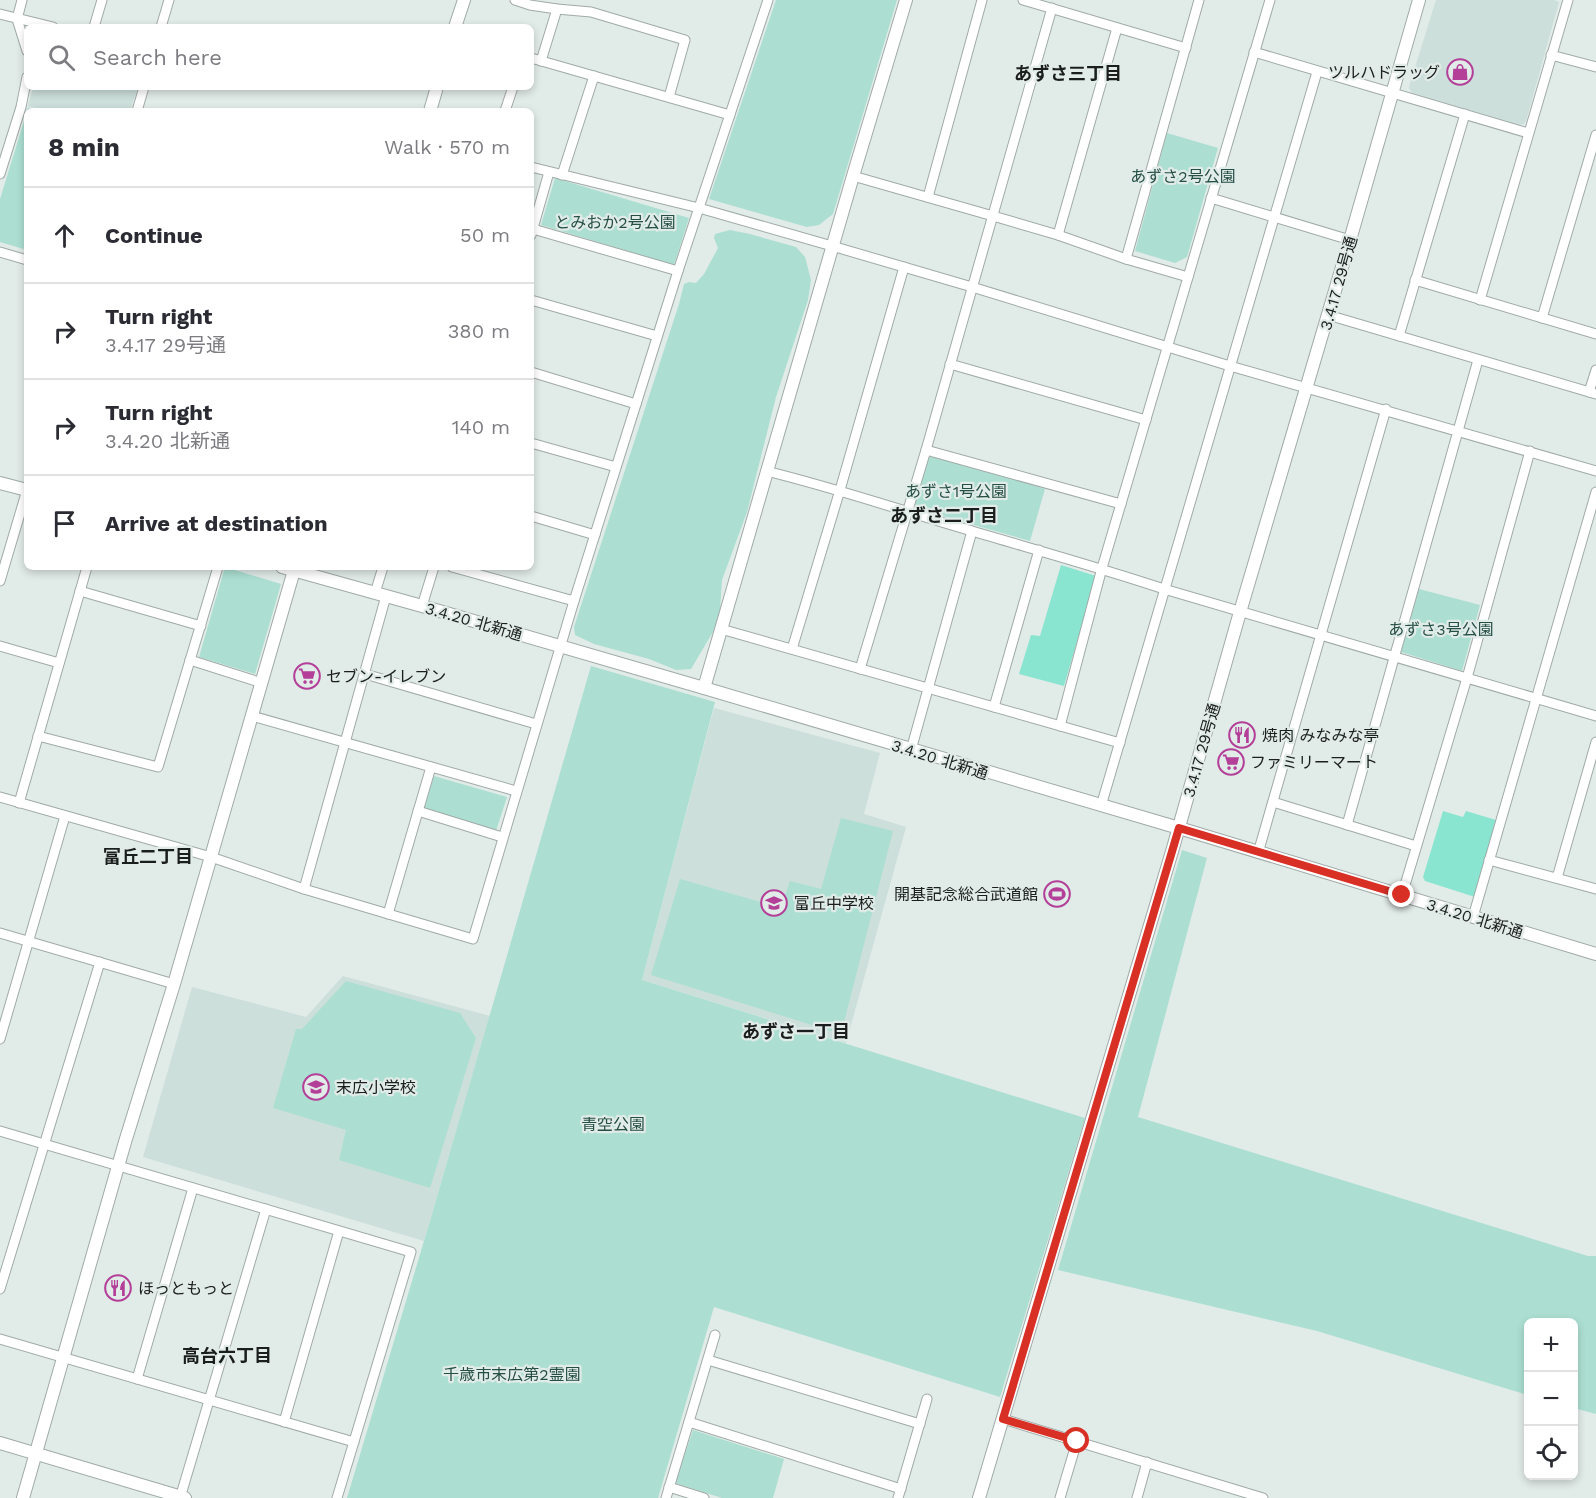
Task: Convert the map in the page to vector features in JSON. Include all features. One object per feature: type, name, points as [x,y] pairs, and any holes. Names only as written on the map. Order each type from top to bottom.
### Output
[{"type":"street","points":[[22,0],[17,19],[24,41]]},
{"type":"street","points":[[95,24],[102,0]]},
{"type":"street","points":[[162,24],[170,0]]},
{"type":"street","points":[[456,24],[464,0]]},
{"type":"street","points":[[515,0],[530,5],[591,12],[685,40],[669,97]]},
{"type":"street","points":[[704,688],[852,176],[906,0]]},
{"type":"street","points":[[928,196],[982,0]]},
{"type":"street","points":[[1023,0],[1186,48]]},
{"type":"street","points":[[1126,259],[1199,0]]},
{"type":"street","points":[[1060,726],[1102,568],[1270,0]]},
{"type":"street","name":"3.4.17 29号通","points":[[979,1498],[1179,828],[1419,0]]},
{"type":"street","points":[[1480,300],[1568,0]]},
{"type":"street","points":[[0,797],[211,857],[304,889],[473,939],[574,601],[766,1]]},
{"type":"street","points":[[860,669],[926,450],[1052,8]]},
{"type":"street","points":[[557,9],[536,60],[730,115]]},
{"type":"street","points":[[0,14],[39,24]]},
{"type":"street","points":[[1058,235],[1117,28]]},
{"type":"street","points":[[1254,52],[1528,133]]},
{"type":"street","points":[[1551,55],[1596,67]]},
{"type":"street","points":[[1101,806],[1317,72]]},
{"type":"street","points":[[562,175],[594,76]]},
{"type":"street","points":[[0,174],[24,90]]},
{"type":"street","points":[[138,108],[143,90]]},
{"type":"street","points":[[431,108],[436,90]]},
{"type":"street","points":[[506,108],[512,90]]},
{"type":"street","points":[[1399,336],[1465,114]]},
{"type":"street","points":[[1542,318],[1596,135]]},
{"type":"street","points":[[534,168],[699,208],[972,287],[1230,366],[1596,471]]},
{"type":"street","points":[[534,225],[549,172]]},
{"type":"street","points":[[852,176],[1058,235],[1126,259],[1188,277]]},
{"type":"street","points":[[1211,198],[1350,240]]},
{"type":"street","points":[[534,233],[678,271]]},
{"type":"street","points":[[0,252],[24,259]]},
{"type":"street","points":[[792,649],[904,267]]},
{"type":"street","points":[[1415,280],[1596,334]]},
{"type":"street","points":[[534,301],[657,336]]},
{"type":"street","points":[[1328,315],[1593,393],[1596,370]]},
{"type":"street","points":[[1347,825],[1478,360]]},
{"type":"street","points":[[950,364],[1146,420]]},
{"type":"street","points":[[534,373],[636,404]]},
{"type":"street","points":[[1258,853],[1386,409]]},
{"type":"street","points":[[534,445],[616,467]]},
{"type":"street","points":[[926,450],[1121,504]]},
{"type":"street","points":[[1402,895],[1467,678],[1530,451]]},
{"type":"street","points":[[766,471],[840,490],[907,512],[1102,568],[1164,590],[1596,716]]},
{"type":"street","points":[[0,483],[24,489]]},
{"type":"street","points":[[1473,917],[1596,492]]},
{"type":"street","points":[[0,581],[24,500]]},
{"type":"street","points":[[534,517],[595,535]]},
{"type":"street","points":[[911,750],[972,531]]},
{"type":"street","points":[[994,707],[1039,550]]},
{"type":"street","points":[[19,803],[86,570]]},
{"type":"street","points":[[38,736],[158,767],[217,570]]},
{"type":"street","points":[[23,1498],[262,683],[290,570]]},
{"type":"street","name":"3.4.20 北新通","points":[[297,570],[1179,828],[1596,954]]},
{"type":"street","points":[[304,889],[365,674],[381,594],[383,570]]},
{"type":"street","points":[[422,606],[433,570]]},
{"type":"street","points":[[463,570],[574,601]]},
{"type":"street","points":[[80,591],[201,626]]},
{"type":"street","points":[[721,629],[1120,743]]},
{"type":"street","points":[[0,646],[59,663]]},
{"type":"street","points":[[190,660],[262,683]]},
{"type":"street","points":[[365,674],[536,724]]},
{"type":"street","points":[[252,716],[516,791]]},
{"type":"street","points":[[1557,878],[1596,742]]},
{"type":"street","points":[[387,914],[431,767]]},
{"type":"street","points":[[1272,802],[1416,846]]},
{"type":"street","points":[[418,811],[502,837]]},
{"type":"street","points":[[0,1039],[66,816]]},
{"type":"street","points":[[1490,860],[1596,889]]},
{"type":"street","points":[[0,933],[174,984]]},
{"type":"street","points":[[0,1289],[100,962]]},
{"type":"street","points":[[0,1131],[411,1252],[337,1498]]},
{"type":"street","points":[[136,1379],[193,1188]]},
{"type":"street","points":[[0,1443],[182,1498],[266,1209]]},
{"type":"street","points":[[284,1422],[339,1231]]},
{"type":"street","points":[[666,1498],[715,1335]]},
{"type":"street","points":[[0,1340],[354,1442]]},
{"type":"street","points":[[708,1360],[920,1424]]},
{"type":"street","points":[[689,1422],[899,1493],[927,1399]]},
{"type":"street","points":[[1003,1419],[1263,1498]]},
{"type":"street","points":[[1060,1498],[1077,1441]]},
{"type":"street","points":[[1137,1498],[1147,1462]]},
{"type":"street","points":[[669,1487],[704,1498]]},
{"type":"shaded area","points":[[1436,0],[1554,0],[1559,2],[1524,124],[1518,125],[1412,93],[1409,87]]},
{"type":"shaded area","points":[[32,90],[137,90],[131,108],[35,108],[28,106]]},
{"type":"shaded area","points":[[1061,565],[1096,576],[1064,686],[1019,674],[1031,635],[1040,636]]},
{"type":"shaded area","name":"富丘中学校","points":[[714,708],[880,753],[864,814],[906,827],[846,1043],[642,980]]},
{"type":"shaded area","points":[[1443,811],[1463,817],[1466,811],[1496,820],[1475,897],[1425,881],[1423,877]]},
{"type":"shaded area","name":"末広小学校","points":[[343,976],[490,1016],[424,1241],[143,1157],[192,987],[306,1017]]},
{"type":"green space","points":[[776,0],[897,0],[833,214],[819,225],[807,227],[709,199]]},
{"type":"green space","points":[[24,121],[24,249],[0,242],[0,199]]},
{"type":"green space","name":"あずさ2号公園","points":[[1167,133],[1218,148],[1187,257],[1175,263],[1135,251]]},
{"type":"green space","name":"とみおか2号公園","points":[[555,178],[689,218],[674,265],[541,225]]},
{"type":"green space","points":[[730,230],[796,247],[805,257],[811,280],[808,300],[776,397],[747,512],[722,580],[720,610],[713,632],[691,669],[676,670],[649,659],[594,644],[575,635],[574,627],[684,284],[696,283],[704,274],[718,248],[714,238],[715,234]]},
{"type":"green space","name":"あずさ1号公園","points":[[935,455],[1045,489],[1030,541],[915,508],[928,458]]},
{"type":"green space","points":[[224,570],[235,570],[281,584],[255,674],[199,657]]},
{"type":"green space","name":"あずさ3号公園","points":[[1419,589],[1480,605],[1462,671],[1401,652]]},
{"type":"green space","name":"青空公園","points":[[591,666],[715,702],[642,980],[1085,1118],[1000,1397],[714,1307],[658,1498],[347,1498],[430,1221]]},
{"type":"green space","points":[[434,776],[507,797],[496,831],[424,809]]},
{"type":"green space","points":[[841,818],[893,831],[841,1034],[651,975],[680,879],[781,908],[790,881],[821,889]]},
{"type":"green space","points":[[1182,850],[1207,858],[1138,1117],[1588,1256],[1596,1256],[1596,1414],[1578,1409],[1578,1318],[1524,1318],[1524,1394],[1317,1331],[1058,1270]]},
{"type":"green space","points":[[346,981],[460,1013],[476,1038],[430,1188],[339,1160],[346,1130],[273,1108],[296,1029],[302,1029]]},
{"type":"green space","points":[[693,1430],[784,1459],[773,1498],[722,1498],[675,1483]]},
{"type":"place","name":"ツルハドラッグ","points":[[1460,72]]},
{"type":"place","name":"セブン-イレブン","points":[[307,676]]},
{"type":"place","name":"焼肉 みなみな亭","points":[[1242,735]]},
{"type":"place","name":"ファミリーマート","points":[[1231,762]]},
{"type":"place","name":"開基記念総合武道館","points":[[1057,894]]},
{"type":"place","name":"富丘中学校","points":[[774,903]]},
{"type":"place","name":"末広小学校","points":[[316,1087]]},
{"type":"place","name":"ほっともっと","points":[[118,1288]]},
{"type":"district","name":"あずさ三丁目","points":[[1068,74]]},
{"type":"district","name":"あずさ二丁目","points":[[944,516]]},
{"type":"district","name":"富丘二丁目","points":[[148,857]]},
{"type":"district","name":"あずさ一丁目","points":[[796,1032]]},
{"type":"district","name":"高台六丁目","points":[[227,1356]]},
{"type":"route","points":[[1077,1441],[1003,1419],[1179,828],[1402,895]]},
{"type":"park label","name":"千歳市末広第2霊園","points":[[512,1374]]}]
